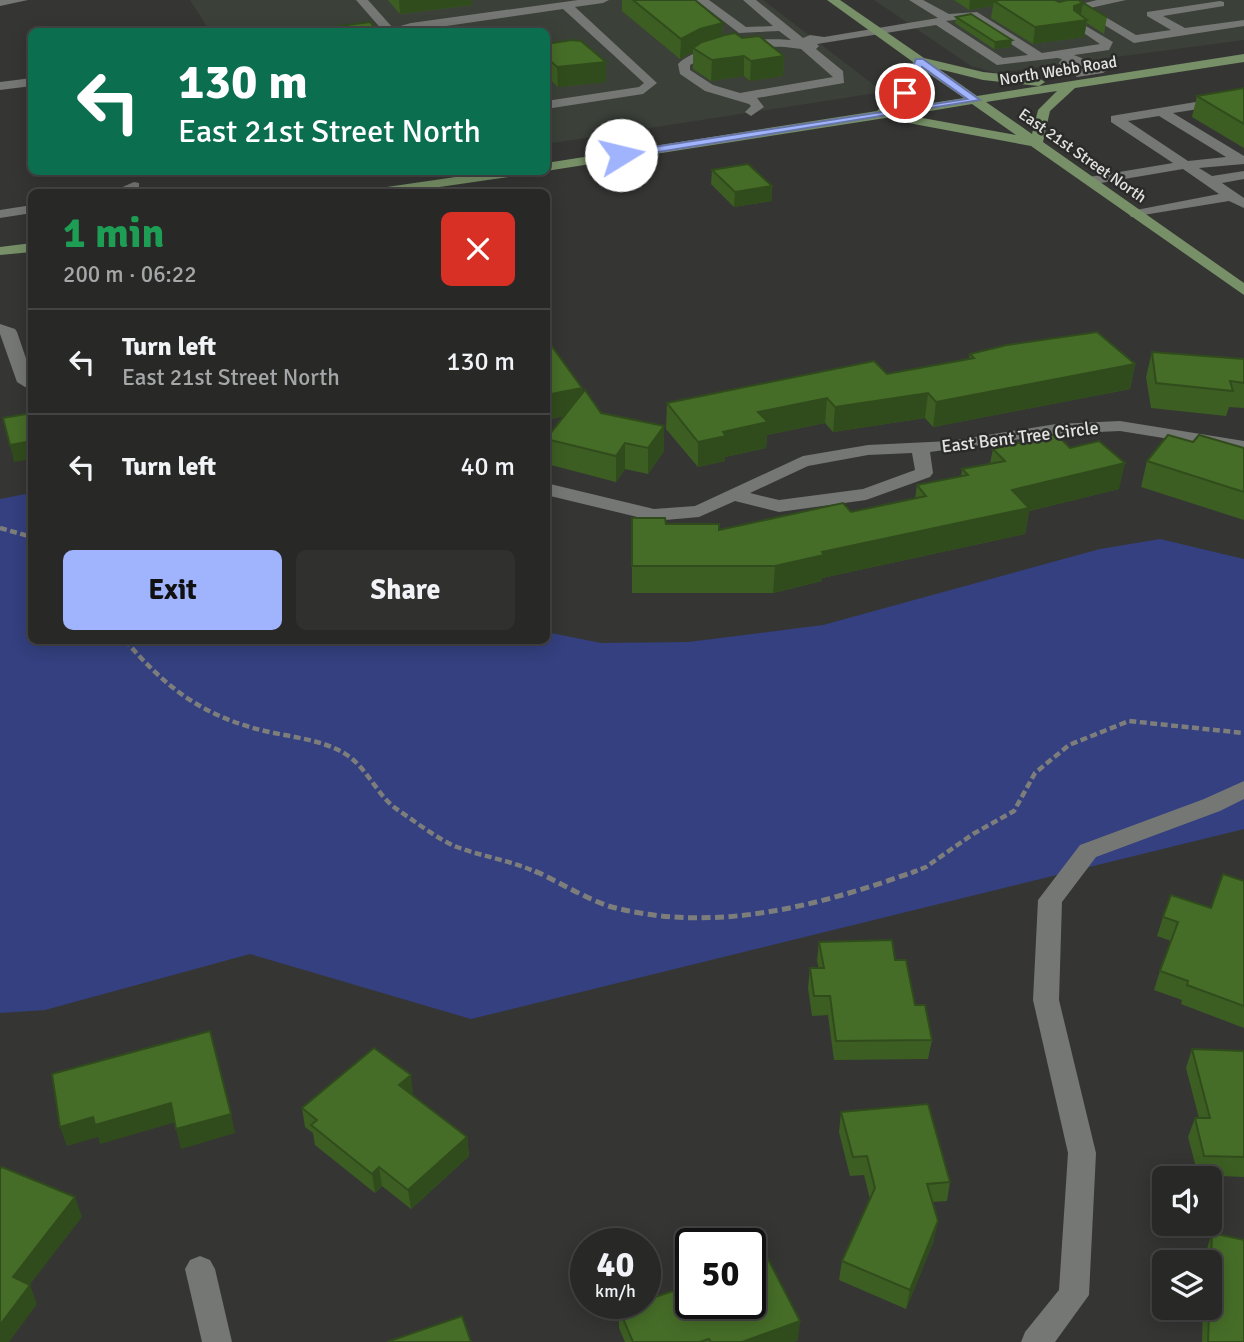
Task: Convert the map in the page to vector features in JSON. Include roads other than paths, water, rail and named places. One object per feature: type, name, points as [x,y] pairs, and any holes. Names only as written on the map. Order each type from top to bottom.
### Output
[{"type":"main road","name":"East 21st Street North","points":[[833,0],[1244,290]]},
{"type":"main road","name":"North Webb Road","points":[[550,166],[1071,85],[1097,77],[1244,59]]},
{"type":"main road","points":[[881,115],[910,85],[919,61],[999,79],[1071,85]]},
{"type":"main road","points":[[881,115],[1036,143],[1044,110],[1071,85]]},
{"type":"main road","points":[[400,189],[495,175]]},
{"type":"main road","points":[[0,251],[28,248]]},
{"type":"street","points":[[0,2],[22,0]]},
{"type":"street","points":[[362,0],[387,28]]},
{"type":"street","points":[[512,0],[523,11]]},
{"type":"street","points":[[404,28],[603,0]]},
{"type":"street","points":[[702,0],[743,31],[780,28]]},
{"type":"street","points":[[749,0],[780,24],[780,28],[800,44],[839,74],[840,80],[738,97],[697,82],[684,71],[684,64],[693,57],[712,52],[774,43],[800,44],[817,46],[824,40],[876,31],[979,33]]},
{"type":"street","points":[[915,0],[979,33],[1040,57]]},
{"type":"street","points":[[1077,3],[1134,6],[1217,2],[1244,16]]},
{"type":"street","points":[[1077,3],[1081,10],[1133,39],[1244,23]]},
{"type":"street","points":[[550,104],[643,90],[651,83],[566,5]]},
{"type":"street","points":[[1134,6],[1183,32]]},
{"type":"street","points":[[979,33],[996,11]]},
{"type":"street","points":[[979,33],[1001,62],[1063,57],[1105,47],[1107,42],[1079,25]]},
{"type":"street","points":[[1063,57],[1065,63],[1077,73],[1097,77]]},
{"type":"street","points":[[0,86],[28,82]]},
{"type":"street","points":[[738,97],[736,102],[772,132]]},
{"type":"street","points":[[1244,98],[1116,119],[1244,204]]},
{"type":"street","points":[[1162,112],[1243,165]]},
{"type":"street","points":[[1089,181],[1184,165],[1243,165]]},
{"type":"street","points":[[1209,181],[1243,165]]},
{"type":"street","points":[[126,189],[134,186]]},
{"type":"street","points":[[1136,214],[1231,195]]},
{"type":"street","points":[[0,214],[28,210]]},
{"type":"street","points":[[0,329],[9,332],[25,382]]},
{"type":"street","name":"East Bent Tree Circle","points":[[550,490],[654,515],[699,510],[803,461],[868,450],[950,446],[1056,429],[1120,426],[1244,446]]},
{"type":"street","name":"East Bent Tree Circle","points":[[731,494],[779,506],[866,494],[924,473],[920,448]]},
{"type":"street","points":[[1036,1342],[1074,1295],[1082,1153],[1046,1000],[1050,900],[1088,850],[1212,806],[1244,789]]},
{"type":"street","points":[[200,1269],[217,1342]]}]
